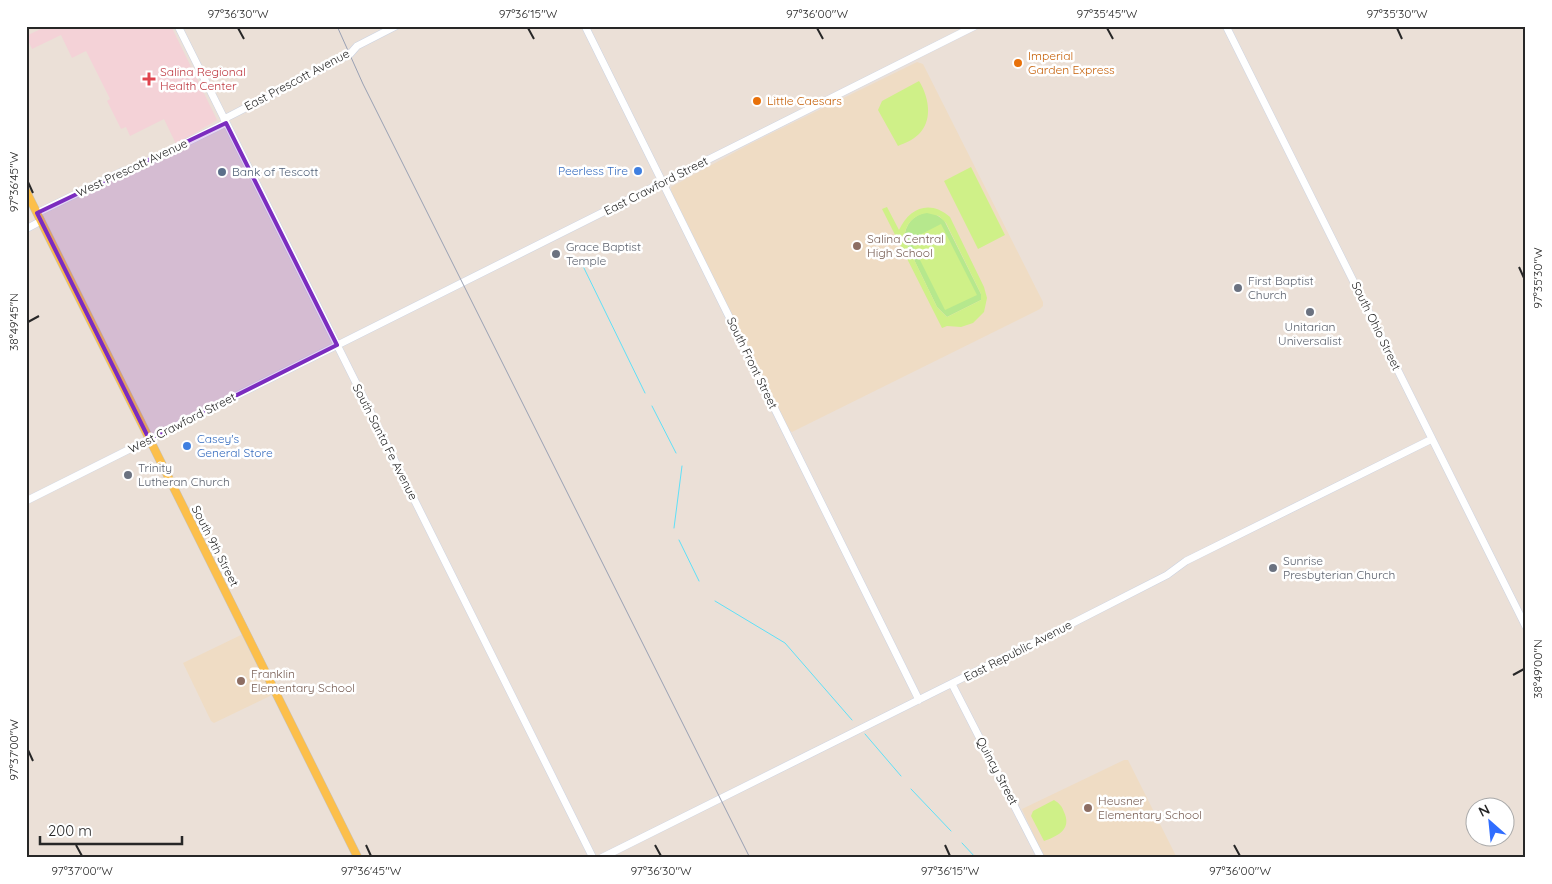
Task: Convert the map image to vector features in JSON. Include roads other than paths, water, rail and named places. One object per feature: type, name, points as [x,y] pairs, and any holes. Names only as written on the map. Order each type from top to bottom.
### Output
[{"type":"main road","name":"South Santa Fe Avenue","points":[[178,26],[592,858]]},
{"type":"main road","name":"East Prescott Avenue","points":[[225,121],[350,54],[357,46],[396,26]]},
{"type":"main road","name":"South Front Street","points":[[585,26],[919,700]]},
{"type":"main road","name":"East Crawford Street","points":[[337,345],[975,26]]},
{"type":"main road","name":"South Ohio Street","points":[[1226,26],[1526,627]]},
{"type":"main road","name":"West Prescott Avenue","points":[[37,213],[121,172],[141,165],[225,121]]},
{"type":"main road","name":"South 9th Street","points":[[26,191],[358,858]]},
{"type":"main road","points":[[26,229],[41,221]]},
{"type":"main road","name":"West Crawford Street","points":[[26,501],[337,345]]},
{"type":"main road","name":"East Republic Avenue","points":[[601,858],[789,763],[952,684],[1167,575],[1186,561],[1432,439]]},
{"type":"main road","name":"Quincy Street","points":[[952,684],[1041,858]]},
{"type":"waterway","points":[[582,264],[645,393]]},
{"type":"waterway","points":[[652,406],[676,453]]},
{"type":"waterway","points":[[674,528],[682,466]]},
{"type":"waterway","points":[[679,540],[699,581]]},
{"type":"waterway","points":[[715,601],[785,643],[852,720]]},
{"type":"waterway","points":[[865,734],[901,776]]},
{"type":"waterway","points":[[911,789],[951,831]]},
{"type":"waterway","points":[[962,843],[976,858]]},
{"type":"railway","points":[[337,26],[363,84],[750,858]]},
{"type":"place","name":"Imperial Garden Express","points":[[1018,63]]},
{"type":"place","name":"Salina Regional Health Center","points":[[149,79]]},
{"type":"place","name":"Little Caesars","points":[[757,101]]},
{"type":"place","name":"Peerless Tire","points":[[638,171]]},
{"type":"place","name":"Bank of Tescott","points":[[222,172]]},
{"type":"place","name":"Salina Central High School","points":[[857,246]]},
{"type":"place","name":"Grace Baptist Temple","points":[[556,254]]},
{"type":"place","name":"First Baptist Church","points":[[1238,288]]},
{"type":"place","name":"Unitarian Universalist","points":[[1310,312]]},
{"type":"place","name":"Casey's General Store","points":[[187,446]]},
{"type":"place","name":"Trinity Lutheran Church","points":[[128,475]]},
{"type":"place","name":"Sunrise Presbyterian Church","points":[[1273,568]]},
{"type":"place","name":"Franklin Elementary School","points":[[241,681]]},
{"type":"place","name":"Heusner Elementary School","points":[[1088,808]]}]
